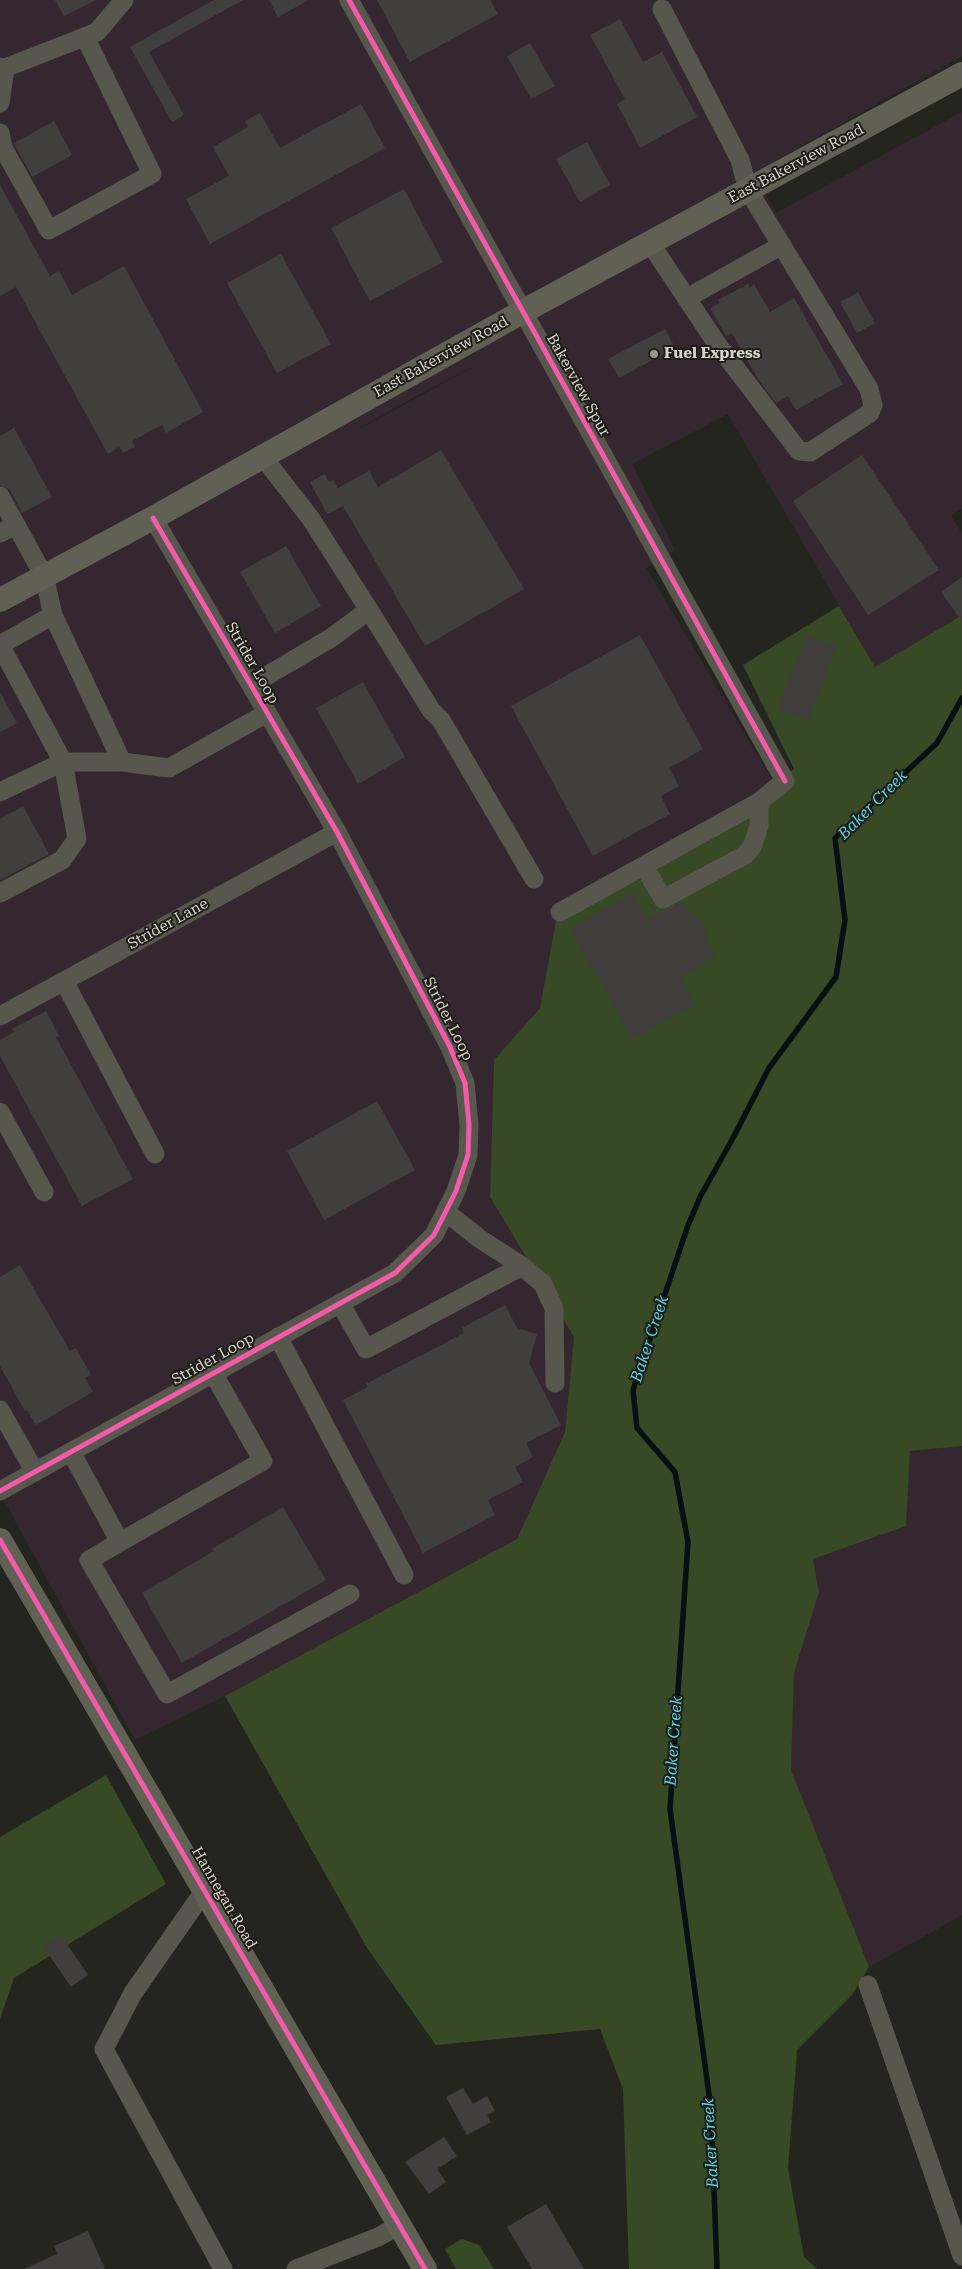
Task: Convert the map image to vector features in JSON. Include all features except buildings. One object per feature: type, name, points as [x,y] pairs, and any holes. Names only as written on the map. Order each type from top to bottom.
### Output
[{"type":"main road","name":"East Bakerview Road","points":[[0,600],[153,518],[650,242],[962,74]]},
{"type":"main road","name":"Hannegan Road","points":[[0,1540],[425,2269]]},
{"type":"street","points":[[0,103],[2,68],[97,32],[124,0]]},
{"type":"street","name":"Bakerview Spur","points":[[349,0],[785,782],[759,802]]},
{"type":"street","points":[[650,242],[717,344],[799,451],[810,452],[870,413],[873,398],[748,190],[740,160],[662,8]]},
{"type":"street","points":[[0,133],[4,148],[49,230],[152,174],[85,37]]},
{"type":"street","points":[[687,298],[782,246]]},
{"type":"street","points":[[263,457],[311,519],[431,710],[441,720],[534,879]]},
{"type":"street","points":[[0,496],[8,529],[44,576],[53,616],[122,762]]},
{"type":"street","name":"Strider Loop","points":[[0,1491],[395,1273],[434,1235],[456,1191],[468,1155],[469,1125],[465,1083],[450,1047],[337,832],[153,518]]},
{"type":"street","points":[[251,685],[331,638],[369,610]]},
{"type":"street","points":[[0,893],[62,860],[77,839],[63,762],[0,645],[53,616]]},
{"type":"street","points":[[0,792],[63,762],[122,762],[169,768],[267,713]]},
{"type":"street","points":[[560,912],[759,802],[759,826],[752,847],[745,855],[663,899],[644,866]]},
{"type":"street","name":"Strider Lane","points":[[0,1016],[337,832]]},
{"type":"street","points":[[64,982],[155,1154]]},
{"type":"street","points":[[0,1112],[44,1192]]},
{"type":"street","points":[[446,1212],[480,1239],[522,1266],[543,1284],[554,1308],[555,1383]]},
{"type":"street","points":[[340,1303],[366,1349],[522,1266]]},
{"type":"street","points":[[278,1337],[404,1575]]},
{"type":"street","points":[[213,1373],[263,1461],[90,1560],[167,1694],[350,1594]]},
{"type":"street","points":[[0,1410],[35,1472]]},
{"type":"street","points":[[71,1452],[120,1542]]},
{"type":"street","points":[[205,1890],[133,1993],[104,2049],[223,2269]]},
{"type":"street","points":[[868,1985],[962,2256]]},
{"type":"street","points":[[296,2269],[378,2237],[400,2225]]},
{"type":"shaded area","points":[[0,0],[962,0],[962,56],[753,173],[776,213],[962,112],[962,509],[951,515],[962,534],[962,615],[875,667],[728,414],[632,464],[675,550],[646,568],[774,783],[556,919],[540,1008],[494,1060],[490,1197],[574,1337],[565,1432],[517,1539],[225,1696],[135,1740],[0,1493]],"holes":[[[484,361],[359,429],[420,394]]]},
{"type":"shaded area","points":[[962,1446],[962,1915],[869,1967],[791,1770],[794,1673],[819,1592],[813,1559],[905,1526],[910,1451]]},
{"type":"green space","points":[[839,606],[875,667],[962,615],[962,1446],[910,1451],[906,1526],[813,1559],[819,1592],[794,1673],[791,1770],[869,1967],[852,1995],[797,2050],[788,2168],[804,2257],[817,2269],[629,2269],[623,2089],[600,2029],[436,2045],[367,1948],[225,1696],[517,1539],[565,1432],[574,1337],[490,1197],[494,1060],[540,1008],[556,920],[794,769],[743,665]]},
{"type":"green space","points":[[106,1775],[166,1884],[14,1978],[0,2019],[0,1837]]},
{"type":"green space","points":[[462,2239],[479,2245],[494,2269],[456,2269],[445,2249]]},
{"type":"waterway","name":"Baker Creek","points":[[717,2269],[711,2109],[670,1809],[688,1542],[675,1472],[637,1428],[633,1390],[687,1228],[700,1197],[769,1068],[836,977],[845,920],[835,838],[937,743],[962,698]]},
{"type":"cycle path","points":[[349,0],[785,781]]},
{"type":"cycle path","points":[[0,1491],[395,1273],[434,1235],[456,1191],[468,1155],[469,1125],[465,1083],[450,1047],[337,832],[153,518]]},
{"type":"cycle path","points":[[0,1540],[425,2269]]},
{"type":"place","name":"Fuel Express","points":[[654,354]]}]
